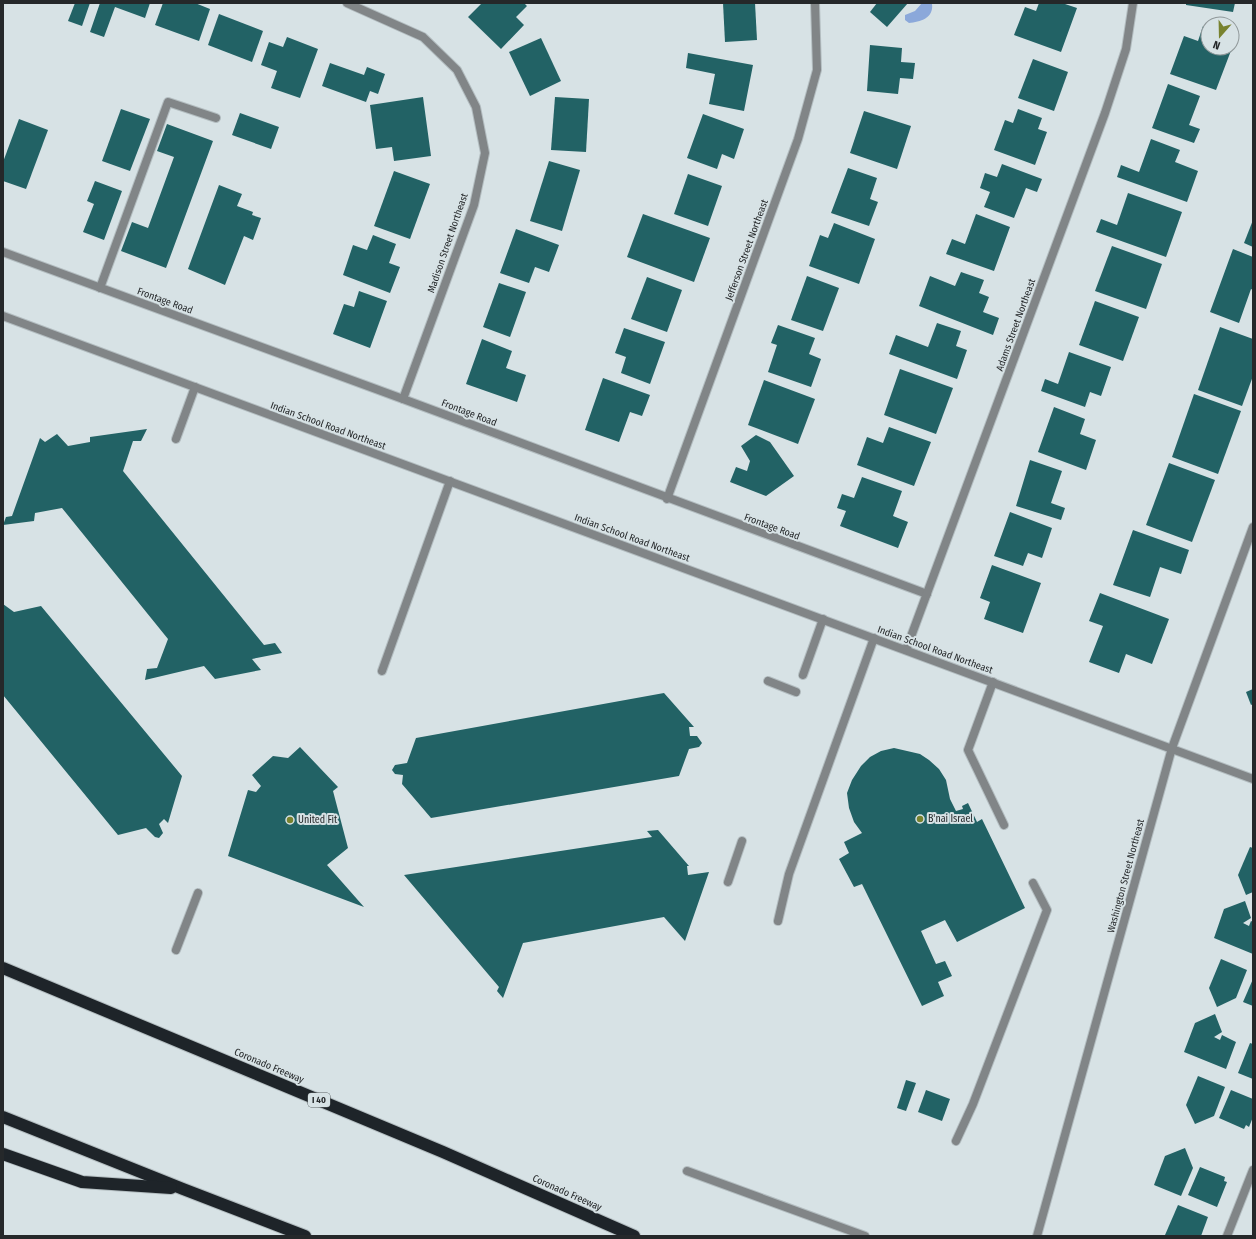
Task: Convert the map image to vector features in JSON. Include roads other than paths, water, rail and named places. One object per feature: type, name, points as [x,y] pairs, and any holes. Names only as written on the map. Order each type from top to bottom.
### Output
[{"type":"highway","name":"Coronado Freeway","points":[[3,968],[443,1152],[634,1236]]},
{"type":"highway","points":[[3,1117],[183,1189],[306,1236]]},
{"type":"highway","points":[[3,1154],[82,1182],[183,1189]]},
{"type":"street","name":"Madison Street Northeast","points":[[347,3],[423,37],[457,70],[476,107],[485,153],[474,205],[403,398]]},
{"type":"street","name":"Jefferson Street Northeast","points":[[667,499],[798,139],[817,70],[815,3]]},
{"type":"street","name":"Adams Street Northeast","points":[[906,650],[1105,113],[1126,49],[1133,3]]},
{"type":"street","points":[[100,288],[168,102],[216,118]]},
{"type":"street","name":"Frontage Road","points":[[3,252],[403,398],[667,499],[927,594]]},
{"type":"street","name":"Indian School Road Northeast","points":[[3,316],[1253,779]]},
{"type":"street","points":[[176,439],[195,387]]},
{"type":"street","points":[[382,672],[450,481]]},
{"type":"street","name":"Washington Street Northeast","points":[[1037,1236],[1172,748],[1253,527]]},
{"type":"street","points":[[802,675],[823,619]]},
{"type":"street","points":[[778,921],[789,874],[874,638]]},
{"type":"street","points":[[768,680],[796,692]]},
{"type":"street","points":[[993,682],[968,750],[1004,826]]},
{"type":"street","points":[[728,882],[742,842]]},
{"type":"street","points":[[956,1141],[976,1096],[1047,910],[1032,883]]},
{"type":"street","points":[[176,950],[198,894]]},
{"type":"street","points":[[1227,1236],[1253,1170]]},
{"type":"street","points":[[687,1171],[865,1236]]},
{"type":"water","points":[[922,3],[932,4],[931,13],[929,16],[922,20],[909,23],[905,20],[905,15],[915,11]]},
{"type":"place","name":"B'nai Israel","points":[[920,819]]},
{"type":"place","name":"United Fit","points":[[290,820]]}]
